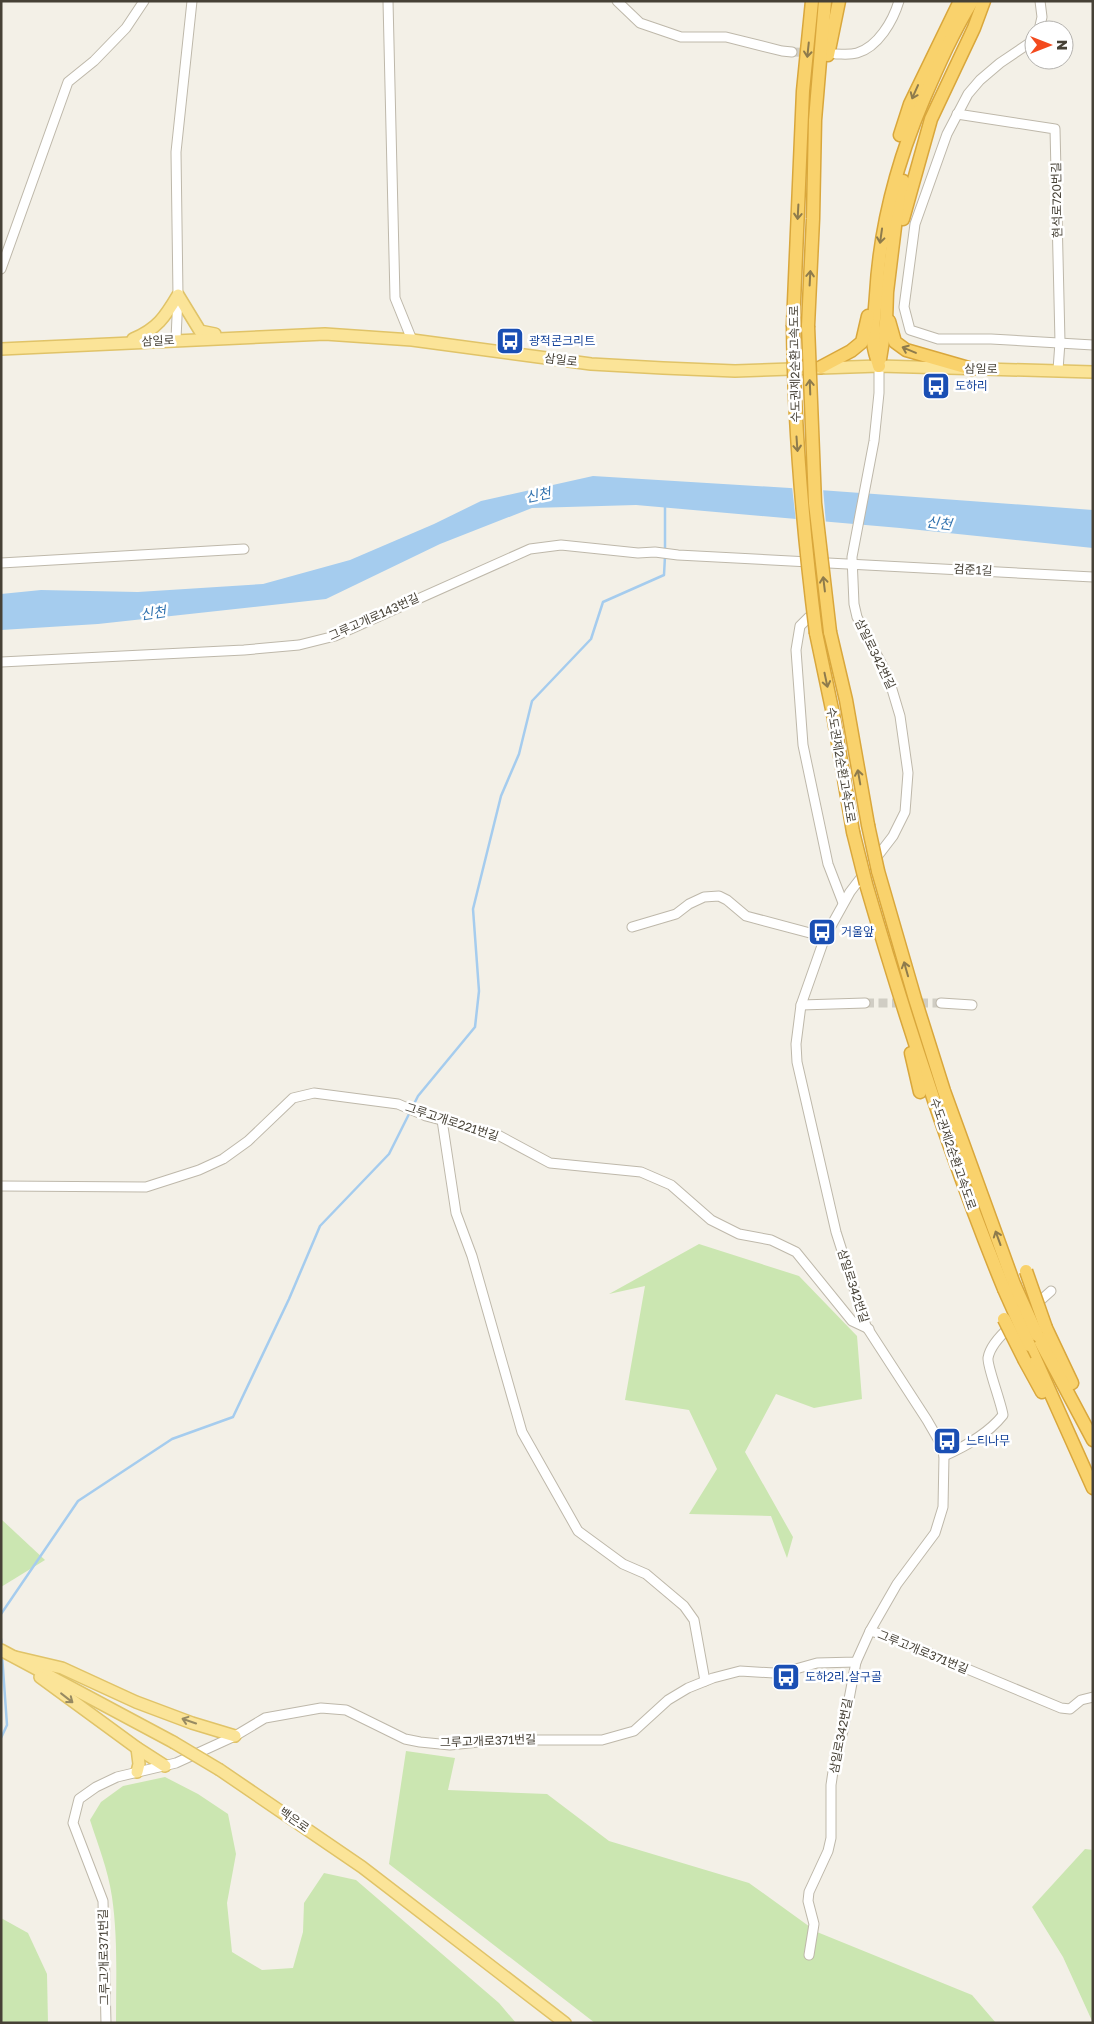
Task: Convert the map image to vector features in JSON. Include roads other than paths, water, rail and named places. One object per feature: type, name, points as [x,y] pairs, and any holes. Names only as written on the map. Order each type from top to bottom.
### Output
[{"type":"highway","name":"수도권제2순환고속도로","points":[[812,1],[803,92],[793,325],[793,389],[798,461],[816,633],[833,714],[853,832],[884,946],[970,1204],[1009,1287],[1042,1331],[1093,1440]]},
{"type":"highway","name":"수도권제2순환고속도로","points":[[825,1],[815,120],[814,219],[808,326],[815,503],[830,632],[846,700],[878,871],[915,998],[1029,1345],[1093,1489]]},
{"type":"highway","points":[[814,219],[828,51],[838,1]]},
{"type":"highway","points":[[888,204],[889,168],[910,104],[960,1]]},
{"type":"highway","points":[[821,367],[851,351],[862,342],[888,204],[908,133],[954,31],[972,1]]},
{"type":"highway","points":[[879,366],[886,322],[887,292],[899,194],[913,142],[943,72],[970,19],[983,1]]},
{"type":"highway","points":[[877,269],[873,341],[879,366]]},
{"type":"highway","points":[[887,292],[889,327],[894,342],[906,350],[972,369]]},
{"type":"highway","points":[[884,946],[920,1092]]},
{"type":"highway","points":[[915,998],[961,1121]]},
{"type":"highway","points":[[1026,1271],[1042,1331],[1093,1428]]},
{"type":"highway","points":[[1004,1319],[1093,1489]]},
{"type":"main road","points":[[127,342],[149,332],[161,321],[178,295],[200,330],[234,338]]},
{"type":"main road","name":"삼일로","points":[[1,349],[325,334],[395,338],[591,364],[663,368],[735,371],[879,366],[1093,372]]},
{"type":"main road","points":[[8,1654],[62,1668],[136,1702],[192,1723],[235,1736]]},
{"type":"main road","points":[[8,1654],[137,1748],[165,1766]]},
{"type":"main road","name":"백은로","points":[[8,1654],[173,1742],[220,1770],[362,1867],[565,2023]]},
{"type":"main road","points":[[137,1748],[139,1764],[137,1772]]},
{"type":"street","points":[[1,269],[68,82],[94,61],[126,28],[144,1]]},
{"type":"street","points":[[176,340],[178,295],[176,152],[192,1]]},
{"type":"street","points":[[388,1],[395,298],[412,340]]},
{"type":"street","points":[[617,1],[640,23],[681,37],[726,37],[782,52],[792,52]]},
{"type":"street","points":[[836,54],[855,54],[870,48],[884,31],[899,1]]},
{"type":"street","points":[[1040,1],[1042,20]]},
{"type":"street","points":[[1024,47],[1000,63],[980,80],[968,94],[947,134],[915,224],[904,307],[910,330],[938,339],[990,339],[1093,345]]},
{"type":"street","name":"현석로720번길","points":[[957,114],[1055,130],[1060,342],[1058,370]]},
{"type":"street","name":"삼일로342번길","points":[[870,1631],[897,1584],[936,1533],[943,1507],[944,1456],[942,1446],[927,1420],[869,1329],[852,1287],[836,1232],[804,1097],[797,1062],[796,1044],[802,1005],[825,937],[850,892],[893,836],[905,812],[908,773],[900,716],[888,676],[856,617],[854,604],[852,561],[870,459],[879,393],[879,366]]},
{"type":"street","name":"그루고개로143번길","points":[[1,662],[244,650],[299,645],[335,636],[530,549],[561,545],[678,555]]},
{"type":"street","points":[[1,563],[244,549]]},
{"type":"street","name":"검준1길","points":[[678,555],[852,561],[1093,577]]},
{"type":"street","points":[[809,617],[800,626],[796,650],[803,745],[828,864],[843,903]]},
{"type":"street","points":[[632,927],[676,914],[704,897],[719,896],[727,900],[746,916],[825,937]]},
{"type":"street","points":[[802,1005],[865,1003]]},
{"type":"street","points":[[941,1003],[972,1005]]},
{"type":"street","name":"그루고개로221번길","points":[[1,1186],[146,1187],[199,1170],[223,1159],[248,1141],[293,1098],[314,1093],[398,1104],[426,1116],[498,1135],[550,1163],[641,1172],[671,1185],[711,1220],[739,1234],[771,1240],[796,1252],[852,1321],[869,1329]]},
{"type":"street","points":[[442,1120],[456,1213],[472,1256],[522,1432],[578,1531],[623,1564],[646,1574],[684,1606],[694,1620],[705,1681]]},
{"type":"street","points":[[944,1456],[963,1448],[994,1426],[1003,1415],[1001,1402],[987,1360],[989,1352],[1006,1331],[1051,1291]]},
{"type":"street","name":"그루고개로371번길","points":[[106,2023],[103,1902],[73,1823],[80,1799],[96,1787],[116,1777],[176,1763],[235,1736],[265,1718],[321,1708],[346,1710],[405,1739],[450,1745],[498,1740],[602,1740],[634,1732],[668,1700],[688,1688],[705,1681],[740,1671],[780,1673],[817,1663],[856,1662],[870,1631],[888,1636],[1062,1708],[1070,1709],[1081,1700],[1093,1697]]},
{"type":"street","name":"삼일로342번길","points":[[809,1955],[814,1924],[808,1902],[809,1892],[828,1851],[831,1838],[831,1785],[856,1662]]},
{"type":"water","name":"신천","points":[[593,476],[1093,510],[1093,548],[900,528],[636,505],[532,508],[440,544],[326,599],[98,624],[1,630],[1,594],[41,590],[138,592],[263,584],[350,560],[434,524],[481,501]]},
{"type":"waterway","points":[[665,506],[665,550]]},
{"type":"waterway","points":[[1,1614],[78,1501],[172,1439],[233,1417],[289,1299],[320,1226],[389,1154],[418,1096],[475,1027],[479,991],[473,909],[501,796],[519,754],[532,701],[591,639],[603,602],[664,575],[665,556]]},
{"type":"waterway","points":[[1,1639],[2,1647]]},
{"type":"waterway","points":[[1,1738],[7,1725],[2,1655]]},
{"type":"tunnel","points":[[792,52],[826,53]]},
{"type":"tunnel","points":[[865,1003],[941,1003]]},
{"type":"place","name":"광적콘크리트","points":[[510,341]]},
{"type":"place","name":"도하리","points":[[936,386]]},
{"type":"place","name":"거울앞","points":[[822,932]]},
{"type":"place","name":"느티나무","points":[[947,1441]]},
{"type":"place","name":"도하2리.살구골","points":[[786,1677]]}]
